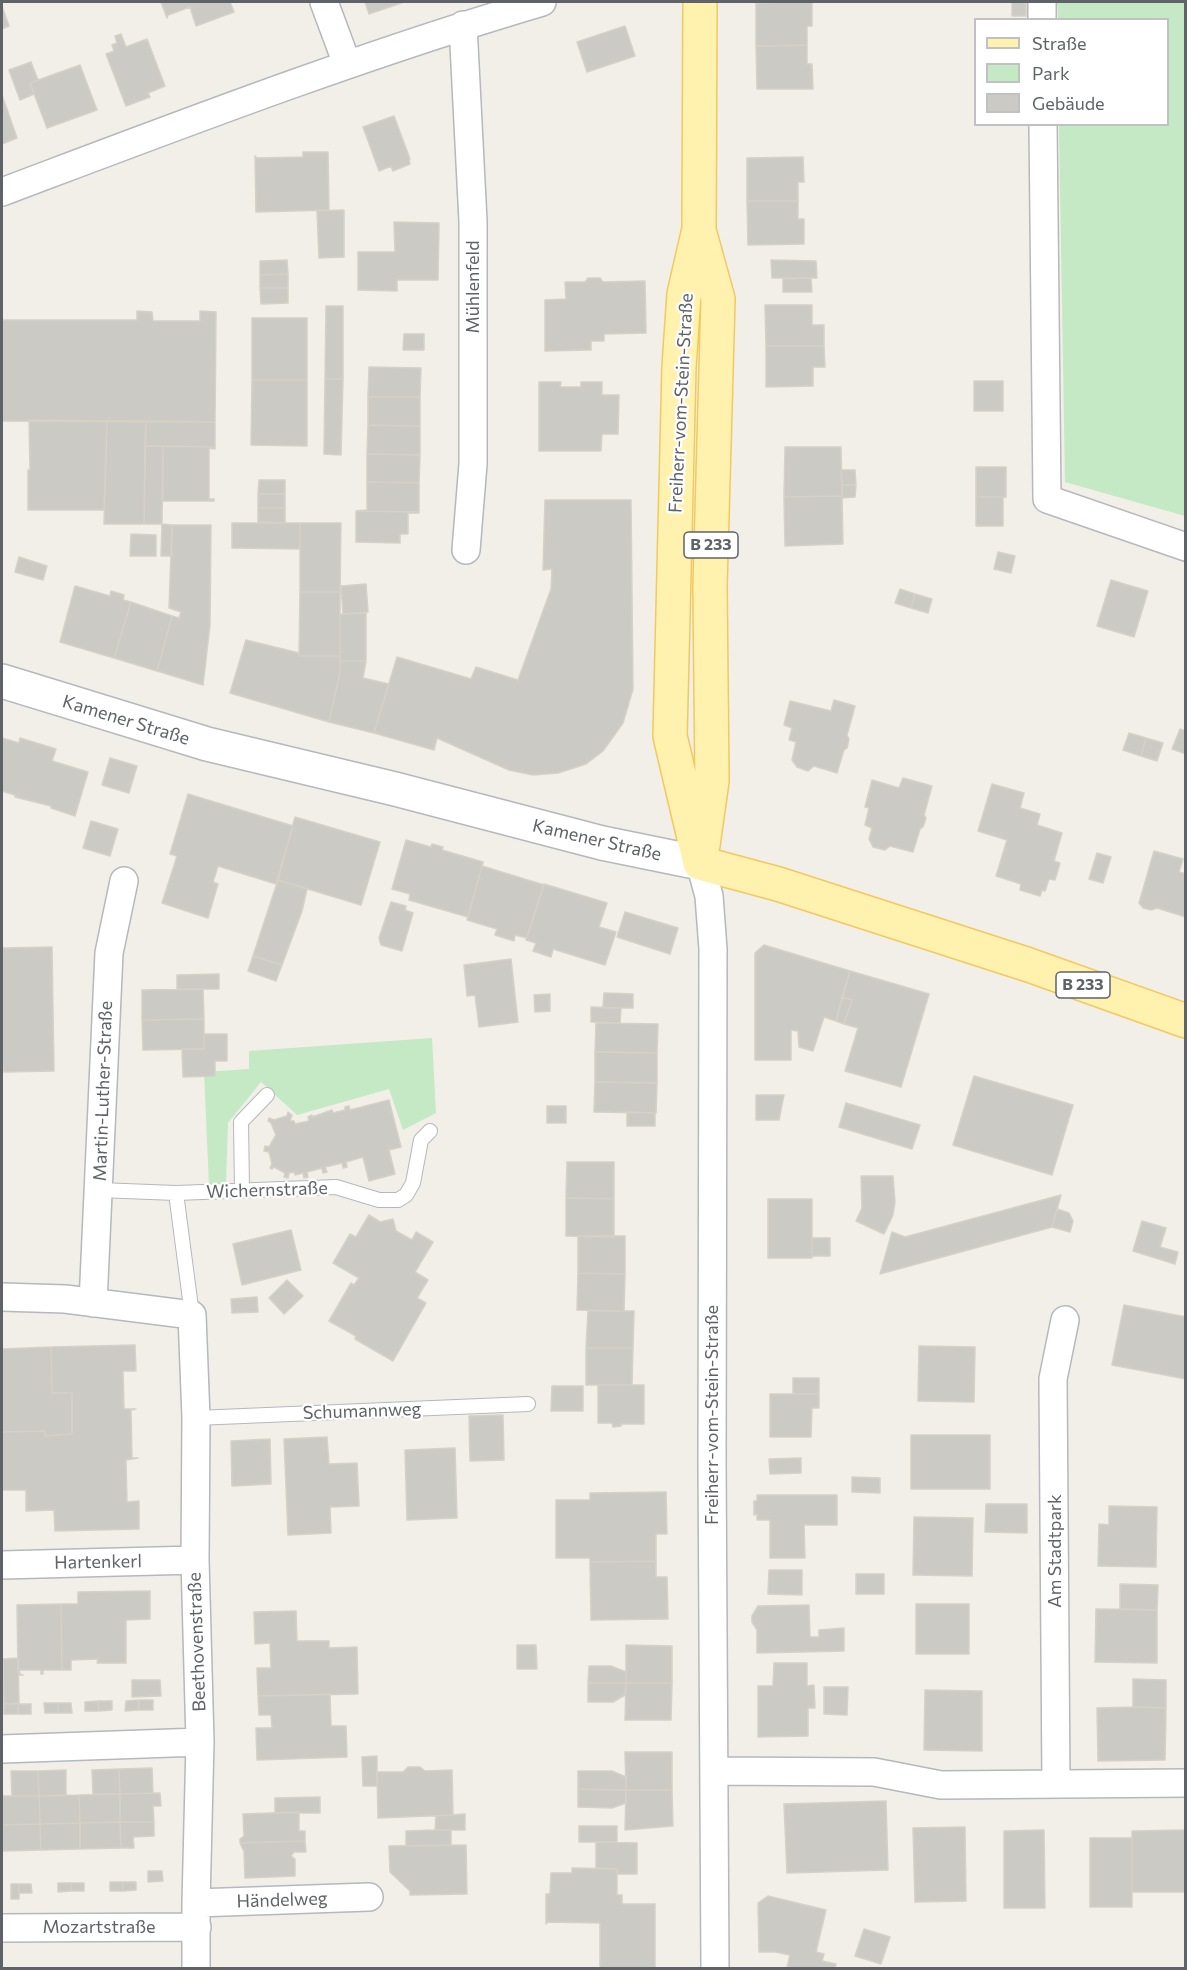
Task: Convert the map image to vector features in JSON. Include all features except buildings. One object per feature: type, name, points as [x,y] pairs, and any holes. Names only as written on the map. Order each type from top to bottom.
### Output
[{"type":"main road","name":"Freiherr-vom-Stein-Straße","points":[[700,2],[699,229],[684,294],[679,367],[670,736],[700,863]]},
{"type":"main road","name":"Kamener Straße","points":[[700,863],[778,884],[1007,958],[1185,1021]]},
{"type":"street","points":[[324,2],[347,64]]},
{"type":"street","points":[[2,192],[347,64],[463,25],[542,2]]},
{"type":"street","points":[[1042,2],[1042,18]]},
{"type":"street","name":"Mühlenfeld","points":[[463,25],[473,221],[473,464],[466,550]]},
{"type":"street","points":[[1043,126],[1047,498],[1185,547]]},
{"type":"street","name":"Kamener Straße","points":[[2,681],[207,744],[395,789],[602,843],[700,863]]},
{"type":"street","name":"Freiherr-vom-Stein-Straße","points":[[700,863],[709,896],[713,949],[715,1968]]},
{"type":"street","name":"Martin-Luther-Straße","points":[[93,1303],[109,953],[124,880]]},
{"type":"street","points":[[2,1297],[65,1299],[192,1315]]},
{"type":"street","name":"Beethovenstraße","points":[[192,1315],[196,1418],[195,1560],[200,1742],[196,1968]]},
{"type":"street","name":"Am Stadtpark","points":[[1056,1784],[1053,1379],[1065,1320]]},
{"type":"street","name":"Hartenkerl","points":[[2,1565],[195,1560]]},
{"type":"street","points":[[2,1749],[200,1742]]},
{"type":"street","points":[[714,1771],[874,1772],[941,1785],[1185,1783]]},
{"type":"street","name":"Händelweg","points":[[196,1915],[369,1897]]},
{"type":"street","name":"Mozartstraße","points":[[2,1928],[196,1915]]},
{"type":"lane","points":[[242,1190],[241,1122],[267,1095]]},
{"type":"lane","name":"Wichernstraße","points":[[99,1190],[176,1193],[336,1187],[379,1200],[398,1200],[406,1195],[413,1183],[421,1140],[430,1131]]},
{"type":"lane","points":[[176,1193],[192,1315]]},
{"type":"lane","name":"Schumannweg","points":[[196,1418],[528,1404]]},
{"type":"green space","points":[[1057,2],[1185,2],[1185,516],[1065,482],[1059,126],[1169,126],[1169,18],[1058,18]]},
{"type":"green space","points":[[432,1038],[436,1113],[403,1130],[389,1089],[297,1115],[261,1082],[228,1123],[226,1182],[209,1185],[204,1072],[249,1069],[249,1051]]}]
